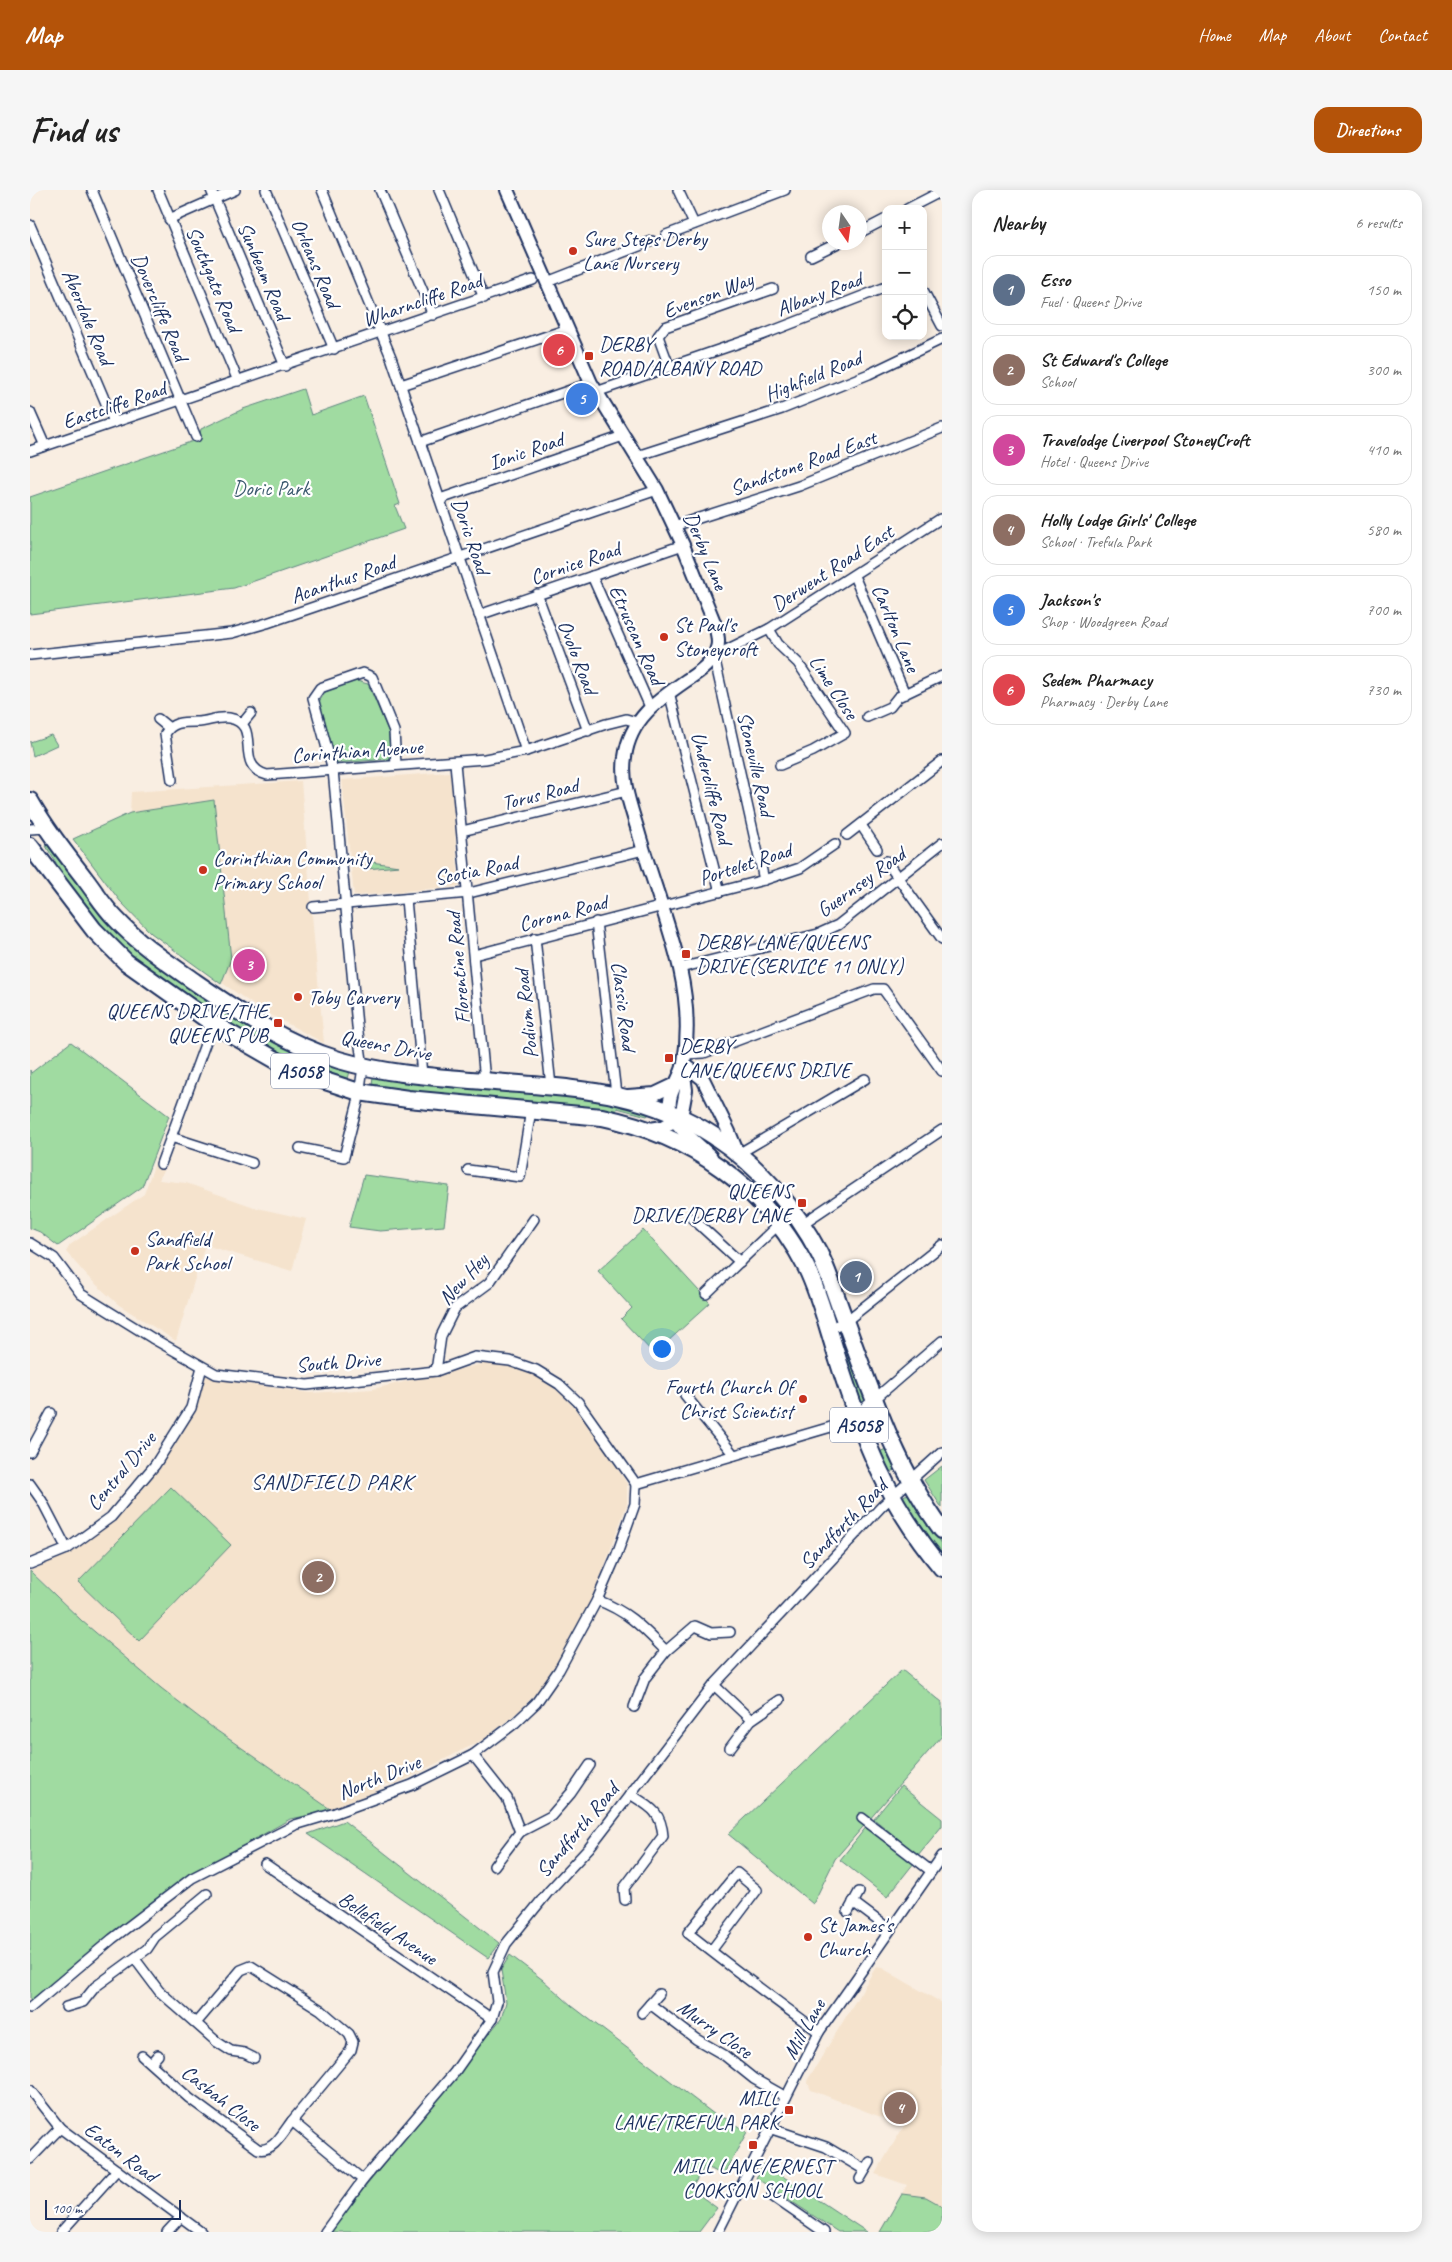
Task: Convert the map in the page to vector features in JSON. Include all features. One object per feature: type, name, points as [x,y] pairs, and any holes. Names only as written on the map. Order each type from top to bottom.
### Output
[{"type":"highway","name":"Queens Drive","points":[[30,801],[38,828],[115,919],[171,965],[263,1027],[314,1051],[363,1067],[485,1082],[551,1086],[620,1095],[676,1117],[714,1137],[738,1155],[779,1193],[802,1224],[820,1256],[885,1427],[910,1481],[942,1530]]},
{"type":"highway","name":"A5058","points":[[30,846],[94,930],[126,962],[215,1025],[283,1064],[319,1079],[359,1092],[408,1099],[602,1117],[650,1129],[685,1146],[724,1169],[760,1200],[779,1224],[806,1267],[870,1451],[892,1498],[918,1540],[942,1568]]},
{"type":"street","name":"Dovercliffe Road","points":[[92,190],[196,437]]},
{"type":"street","name":"Southgate Road","points":[[158,190],[238,381]]},
{"type":"street","points":[[169,218],[213,194],[236,190]]},
{"type":"street","name":"Orleans Road","points":[[266,190],[334,349]]},
{"type":"street","name":"Doric Road","points":[[322,190],[383,336],[401,385],[526,752]]},
{"type":"street","points":[[380,190],[433,315]]},
{"type":"street","points":[[439,190],[484,298]]},
{"type":"street","name":"Derby Lane","points":[[507,190],[593,388],[657,490],[683,545],[714,622],[718,644],[714,656]]},
{"type":"street","points":[[678,190],[694,224]]},
{"type":"street","points":[[666,235],[785,190]]},
{"type":"street","points":[[915,205],[942,191]]},
{"type":"street","name":"Sunbeam Road","points":[[213,194],[285,366]]},
{"type":"street","points":[[867,230],[882,222]]},
{"type":"street","name":"Aberdale Road","points":[[30,224],[114,422]]},
{"type":"street","points":[[547,282],[652,241]]},
{"type":"street","points":[[811,256],[823,250]]},
{"type":"street","name":"Wharncliffe Road","points":[[180,401],[334,349],[383,336],[433,315],[532,280]]},
{"type":"street","name":"Evenson Way","points":[[669,366],[658,336],[665,327],[773,289]]},
{"type":"street","name":"Albany Road","points":[[420,442],[669,366],[762,335],[882,289]]},
{"type":"street","points":[[926,295],[942,326]]},
{"type":"street","points":[[401,385],[568,329]]},
{"type":"street","name":"Highfield Road","points":[[636,456],[782,409],[868,374],[942,339]]},
{"type":"street","name":"Eastcliffe Road","points":[[30,451],[180,401]]},
{"type":"street","points":[[30,412],[44,446]]},
{"type":"street","name":"Sandstone Road East","points":[[674,526],[799,486],[942,428]]},
{"type":"street","name":"Ionic Road","points":[[440,499],[623,436]]},
{"type":"street","name":"Acanthus Road","points":[[30,655],[232,633],[267,623],[657,490]]},
{"type":"street","name":"Derwent Road East","points":[[714,656],[770,629],[940,519]]},
{"type":"street","name":"Cornice Road","points":[[479,615],[683,545]]},
{"type":"street","name":"Etruscan Road","points":[[592,576],[650,707]]},
{"type":"street","name":"Carlton Lane","points":[[854,576],[905,694]]},
{"type":"street","name":"Ovolo Road","points":[[537,594],[588,731]]},
{"type":"street","name":"Lime Close","points":[[770,629],[778,644],[798,663],[845,733],[813,751],[780,765]]},
{"type":"street","points":[[676,1117],[686,1090],[684,1062],[687,1014],[680,968],[627,791],[625,757],[637,722],[650,707],[701,671],[714,656]]},
{"type":"street","name":"Stoneville Road","points":[[714,656],[764,880]]},
{"type":"street","points":[[300,1148],[344,1157],[363,1067],[358,1040],[344,905],[333,770],[313,698],[320,688],[363,674],[372,677],[394,732],[396,765]]},
{"type":"street","name":"Carlton Lane","points":[[867,717],[890,707],[898,698],[942,676]]},
{"type":"street","name":"Undercliffe Road","points":[[669,692],[720,892]]},
{"type":"street","points":[[172,780],[164,741],[165,734],[169,728],[184,721],[197,722],[227,717],[242,724],[251,713]]},
{"type":"street","points":[[158,719],[169,728]]},
{"type":"street","name":"Corinthian Avenue","points":[[242,724],[249,738],[248,753],[250,763],[262,774],[455,763],[526,752],[606,724],[626,719],[637,722]]},
{"type":"street","points":[[847,834],[942,761]]},
{"type":"street","name":"Florentine Road","points":[[455,763],[469,893],[485,1082]]},
{"type":"street","name":"Torus Road","points":[[462,831],[627,791]]},
{"type":"street","points":[[860,825],[877,849]]},
{"type":"street","name":"Guernsey Road","points":[[680,968],[824,931],[838,925],[942,843]]},
{"type":"street","name":"Portelet Road","points":[[661,907],[764,880],[800,868],[835,844]]},
{"type":"street","name":"Scotia Road","points":[[313,907],[469,893],[644,850]]},
{"type":"street","points":[[886,861],[942,939]]},
{"type":"street","points":[[406,899],[422,1075]]},
{"type":"street","name":"Corona Road","points":[[474,955],[596,922],[661,907]]},
{"type":"street","name":"Classic Road","points":[[596,922],[620,1095]]},
{"type":"street","name":"Podium Road","points":[[535,938],[551,1086]]},
{"type":"street","points":[[676,1117],[670,1100],[684,1062],[874,989],[883,989],[942,1072]]},
{"type":"street","points":[[160,1164],[208,1036],[215,1025]]},
{"type":"street","name":"Queens Drive","points":[[684,1062],[703,1079],[738,1155]]},
{"type":"street","points":[[738,1155],[865,1079]]},
{"type":"street","points":[[620,1095],[655,1094],[674,1085]]},
{"type":"street","points":[[468,1170],[520,1177],[531,1110]]},
{"type":"street","name":"A5058","points":[[650,1129],[676,1117],[724,1169]]},
{"type":"street","points":[[802,1224],[942,1130]]},
{"type":"street","points":[[171,1137],[252,1163]]},
{"type":"street","points":[[692,1218],[740,1262]]},
{"type":"street","name":"New Hey","points":[[436,1370],[441,1336],[455,1308],[489,1283],[534,1219]]},
{"type":"street","points":[[706,1294],[779,1224]]},
{"type":"street","name":"South Drive","points":[[30,1243],[54,1258],[81,1294],[152,1338],[216,1374],[307,1385],[436,1370],[476,1357],[510,1361],[536,1370],[559,1384],[578,1402],[636,1484]]},
{"type":"street","points":[[828,1329],[845,1322],[942,1245]]},
{"type":"street","points":[[636,1484],[848,1422],[942,1341]]},
{"type":"street","name":"Central Drive","points":[[30,1564],[67,1549],[111,1517],[155,1465],[191,1408],[202,1366]]},
{"type":"street","points":[[684,1395],[734,1455]]},
{"type":"street","points":[[30,1452],[51,1413]]},
{"type":"street","name":"Sandforth Road","points":[[325,2232],[363,2180],[454,2073],[492,2020],[497,2002],[493,1977],[494,1968],[506,1944],[549,1891],[589,1848],[714,1685],[892,1498],[942,1452]]},
{"type":"street","points":[[30,1484],[42,1501],[67,1549]]},
{"type":"street","name":"North Drive","points":[[30,2008],[112,1939],[192,1878],[295,1825],[335,1813],[412,1785],[473,1755],[515,1723],[536,1702],[559,1670],[597,1600],[617,1554],[635,1504],[636,1484]]},
{"type":"street","points":[[597,1600],[636,1620],[666,1651]]},
{"type":"street","points":[[634,1707],[645,1678],[666,1651],[695,1626],[711,1633],[730,1632]]},
{"type":"street","points":[[714,1685],[751,1720]]},
{"type":"street","points":[[730,1748],[751,1720],[780,1700]]},
{"type":"street","points":[[473,1755],[507,1798],[520,1832]]},
{"type":"street","points":[[494,1866],[520,1832],[551,1816],[571,1793],[590,1765]]},
{"type":"street","points":[[625,1900],[624,1888],[663,1836],[662,1824],[655,1810],[630,1794]]},
{"type":"street","points":[[862,1818],[931,1871]]},
{"type":"street","name":"Mill Lane","points":[[718,2232],[772,2129],[819,2032],[889,1929],[942,1856]]},
{"type":"street","name":"Bellefield Avenue","points":[[265,1864],[492,2020]]},
{"type":"street","points":[[711,1951],[757,1890],[737,1873],[688,1933],[711,1951],[819,2032]]},
{"type":"street","points":[[848,1912],[859,1892]]},
{"type":"street","points":[[66,2007],[83,2002],[95,1987],[135,1959],[147,1949],[155,1936],[207,1894]]},
{"type":"street","points":[[853,1902],[889,1929]]},
{"type":"street","points":[[135,1959],[159,1991],[199,2026],[231,2051],[244,2053],[254,2058]]},
{"type":"street","name":"Casbah Close","points":[[142,2056],[189,2098],[258,2149],[265,2150],[270,2147],[351,2050],[354,2042],[349,2034],[321,2010],[250,1966],[242,1970],[199,2026]]},
{"type":"street","name":"Murry Close","points":[[642,2013],[659,1994]]},
{"type":"street","name":"Murry Close","points":[[650,2004],[696,2039],[724,2055],[754,2079],[786,2097]]},
{"type":"street","name":"Casbah Close","points":[[150,2064],[158,2055]]},
{"type":"street","name":"Eaton Road","points":[[30,2090],[60,2128],[201,2232]]},
{"type":"street","points":[[292,2121],[363,2180]]},
{"type":"street","points":[[30,2159],[60,2128]]},
{"type":"street","points":[[772,2129],[826,2147],[865,2170]]},
{"type":"street","points":[[61,2232],[117,2170]]},
{"type":"street","points":[[772,2196],[824,2232]]},
{"type":"street","points":[[167,2232],[180,2217]]},
{"type":"shaded area","name":"Corinthian Community Primary School","points":[[450,772],[459,886],[354,896],[342,780]]},
{"type":"shaded area","name":"Corinthian Community Primary School","points":[[301,781],[324,1043],[258,1008],[151,933],[120,901],[73,839],[130,813],[131,792]]},
{"type":"shaded area","name":"Sandfield Park School","points":[[155,1163],[166,1165],[159,1180],[186,1183],[257,1208],[306,1219],[292,1271],[205,1245],[176,1341],[119,1305],[88,1277],[66,1252],[70,1245],[144,1194]]},
{"type":"shaded area","points":[[482,1364],[499,1364],[526,1370],[543,1379],[561,1393],[585,1420],[590,1430],[592,1428],[627,1484],[627,1504],[602,1573],[584,1615],[548,1680],[521,1709],[486,1738],[404,1780],[395,1784],[382,1784],[377,1791],[343,1803],[333,1811],[213,1728],[161,1688],[82,1621],[31,1571],[71,1551],[94,1535],[138,1495],[171,1449],[202,1370],[240,1383],[310,1393],[373,1389]]},
{"type":"shaded area","points":[[876,1967],[882,1968],[942,2003],[942,2232],[879,2232],[907,2185],[875,2174],[904,2126],[811,2090],[807,2081]]},
{"type":"green space","name":"Doric Park","points":[[303,389],[311,415],[364,396],[400,504],[395,506],[404,529],[234,588],[30,614],[30,497],[199,439],[201,429],[243,409]]},
{"type":"green space","points":[[353,680],[368,684],[389,733],[390,759],[337,763],[319,702],[325,692]]},
{"type":"green space","points":[[51,735],[57,745],[33,756],[30,742]]},
{"type":"green space","points":[[214,800],[231,959],[221,984],[151,933],[120,901],[73,839],[130,813]]},
{"type":"green space","points":[[50,843],[119,932],[350,1071],[347,1083],[293,1063],[192,1003],[110,940],[77,898],[46,846]]},
{"type":"green space","points":[[368,863],[399,866],[366,869]]},
{"type":"green space","points":[[71,1042],[169,1116],[142,1187],[58,1246],[40,1232],[30,1228],[30,1070],[31,1073]]},
{"type":"green space","points":[[373,1075],[626,1103],[652,1112],[647,1116],[617,1108],[616,1113],[372,1086]]},
{"type":"green space","points":[[364,1175],[449,1186],[444,1226],[380,1231],[349,1227]]},
{"type":"green space","points":[[643,1230],[710,1303],[654,1354],[621,1319],[632,1308],[598,1271]]},
{"type":"green space","points":[[847,1344],[866,1400],[861,1404],[841,1347]]},
{"type":"green space","points":[[868,1413],[872,1415],[879,1431],[871,1436],[865,1415]]},
{"type":"green space","points":[[886,1449],[895,1470],[887,1474],[877,1453]]},
{"type":"green space","points":[[942,1466],[942,1508],[924,1480]]},
{"type":"green space","points":[[171,1487],[231,1545],[139,1641],[78,1582]]},
{"type":"green space","points":[[910,1494],[942,1544],[942,1559],[901,1499],[905,1495]]},
{"type":"green space","points":[[30,1571],[82,1621],[161,1688],[213,1728],[333,1811],[290,1819],[187,1878],[30,2004]]},
{"type":"green space","points":[[902,1670],[942,1703],[942,1736],[835,1859],[813,1904],[728,1834]]},
{"type":"green space","points":[[901,1786],[942,1819],[942,1826],[918,1855],[874,1819]]},
{"type":"green space","points":[[344,1821],[499,1943],[488,1958],[308,1834]]},
{"type":"green space","points":[[867,1826],[914,1863],[887,1897],[840,1860]]},
{"type":"green space","points":[[510,1955],[543,1980],[572,2006],[719,2118],[725,2118],[747,2132],[723,2175],[705,2166],[691,2189],[717,2208],[699,2232],[329,2232],[501,2019],[506,2002],[501,1970]]},
{"type":"green space","points":[[764,2164],[867,2232],[838,2232],[756,2178]]},
{"type":"green space","points":[[902,2194],[926,2197],[942,2206],[942,2232],[880,2232]]},
{"type":"place","name":"Sure Steps Derby Lane Nursery","points":[[573,251]]},
{"type":"place","name":"Sedem Pharmacy","points":[[559,350]]},
{"type":"place","name":"DERBY ROAD/ALBANY ROAD","points":[[589,356]]},
{"type":"place","name":"Jackson's","points":[[582,399]]},
{"type":"place","name":"St Paul's Stoneycroft","points":[[664,637]]},
{"type":"place","name":"Corinthian Community Primary School","points":[[203,870]]},
{"type":"place","name":"DERBY LANE/QUEENS DRIVE(SERVICE 11 ONLY)","points":[[686,954]]},
{"type":"place","name":"Travelodge Liverpool StoneyCroft","points":[[249,965]]},
{"type":"place","name":"Toby Carvery","points":[[298,997]]},
{"type":"place","name":"QUEENS DRIVE/THE QUEENS PUB","points":[[278,1023]]},
{"type":"place","name":"DERBY LANE/QUEENS DRIVE","points":[[669,1058]]},
{"type":"place","name":"QUEENS DRIVE/DERBY LANE","points":[[802,1203]]},
{"type":"place","name":"Sandfield Park School","points":[[135,1251]]},
{"type":"place","name":"Esso","points":[[856,1277]]},
{"type":"place","name":"Fourth Church Of Christ Scientist","points":[[803,1399]]},
{"type":"place","name":"St Edward's College","points":[[318,1577]]},
{"type":"place","name":"St James's Church","points":[[808,1937]]},
{"type":"place","name":"Holly Lodge Girls' College","points":[[900,2108]]},
{"type":"place","name":"MILL LANE/TREFULA PARK","points":[[789,2110]]},
{"type":"place","name":"MILL LANE/ERNEST COOKSON SCHOOL","points":[[753,2145]]},
{"type":"district","name":"SANDFIELD PARK","points":[[332,1482]]}]
